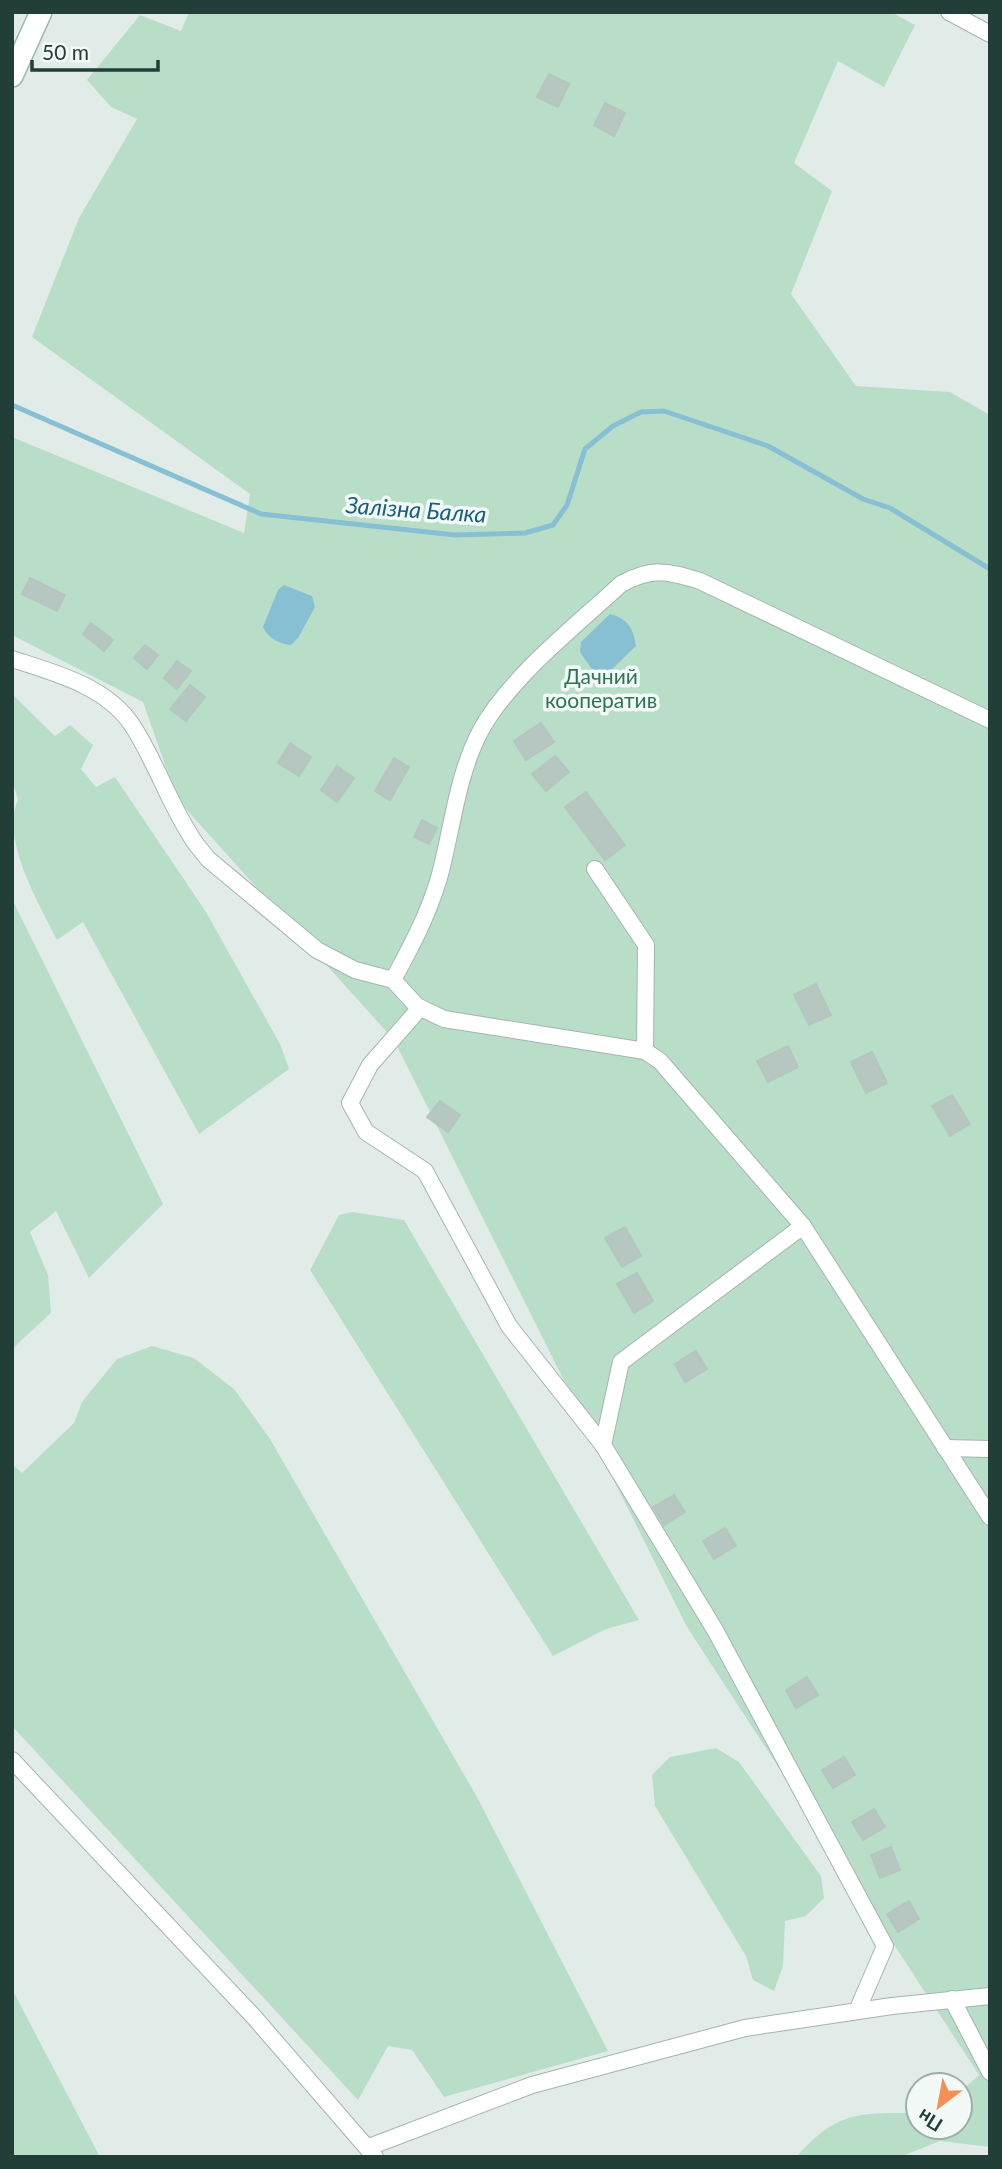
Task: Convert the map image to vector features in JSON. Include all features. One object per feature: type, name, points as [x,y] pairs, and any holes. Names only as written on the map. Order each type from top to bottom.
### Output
[{"type":"main road","points":[[12,76],[41,12]]},
{"type":"street","points":[[948,12],[990,34]]},
{"type":"street","points":[[393,980],[422,928],[480,731],[510,689],[621,584],[641,573],[674,573],[700,581],[990,720]]},
{"type":"street","points":[[12,659],[69,677],[116,707],[132,725],[183,826],[208,859],[317,950],[355,970],[393,980],[421,1008],[444,1019],[645,1051],[673,1072],[803,1226],[990,1517]]},
{"type":"street","points":[[595,869],[646,945],[645,1051]]},
{"type":"street","points":[[421,1008],[370,1065],[350,1103],[366,1132],[425,1171],[509,1326],[603,1446],[715,1630],[884,1947],[856,2011]]},
{"type":"street","points":[[603,1446],[621,1362],[803,1226]]},
{"type":"street","points":[[946,1448],[990,1449]]},
{"type":"street","points":[[12,1760],[254,2017],[372,2152],[532,2085],[745,2028],[856,2011],[990,1996]]},
{"type":"street","points":[[952,1999],[990,2072]]},
{"type":"green space","name":"Дачний кооператив","points":[[189,12],[891,12],[915,25],[884,87],[838,61],[794,163],[832,191],[791,294],[856,386],[950,392],[990,415],[990,2147],[940,2141],[974,2141],[974,2079],[979,2075],[687,1627],[394,1040],[177,799],[143,702],[12,635],[12,437],[244,533],[250,494],[32,337],[79,218],[137,119],[111,107],[87,80],[140,15],[181,31]]},
{"type":"green space","points":[[14,696],[55,736],[70,725],[93,745],[81,769],[96,787],[115,777],[206,912],[280,1044],[289,1069],[199,1134],[83,922],[57,940],[32,890],[14,833],[14,815],[18,800],[12,779]]},
{"type":"green space","points":[[12,899],[163,1204],[89,1278],[56,1211],[30,1232],[48,1275],[51,1313],[12,1349]]},
{"type":"green space","points":[[352,1212],[404,1220],[639,1620],[606,1629],[553,1656],[310,1270],[339,1215]]},
{"type":"green space","points":[[152,1346],[194,1358],[235,1390],[270,1439],[477,1797],[608,2051],[444,2097],[412,2050],[388,2046],[358,2100],[12,1726],[12,1464],[22,1473],[74,1423],[82,1402],[117,1359]]},
{"type":"green space","points":[[716,1748],[739,1762],[821,1876],[824,1898],[806,1916],[785,1921],[783,1966],[774,1991],[753,1980],[746,1956],[655,1806],[652,1775],[670,1757]]},
{"type":"green space","points":[[12,1989],[100,2157],[12,2157]]},
{"type":"green space","name":"Дачний кооператив","points":[[904,2113],[904,2141],[940,2141],[900,2157],[796,2157],[824,2130],[838,2122],[851,2117]]},
{"type":"water","points":[[284,585],[312,596],[315,607],[298,638],[291,645],[274,640],[263,627],[278,590]]},
{"type":"water","points":[[610,614],[629,625],[636,646],[609,672],[600,674],[591,668],[580,652],[581,642]]},
{"type":"building","points":[[549,74],[569,84],[558,107],[537,97]]},
{"type":"building","points":[[605,103],[625,113],[614,136],[594,125]]},
{"type":"building","points":[[30,578],[65,595],[57,611],[22,594]]},
{"type":"building","points":[[91,623],[113,640],[104,651],[83,634]]},
{"type":"building","points":[[145,645],[158,655],[147,669],[134,658]]},
{"type":"building","points":[[177,661],[191,671],[177,689],[164,678]]},
{"type":"building","points":[[190,685],[205,697],[186,721],[170,709]]},
{"type":"building","points":[[541,723],[554,742],[526,760],[514,741]]},
{"type":"building","points":[[290,743],[311,757],[299,776],[278,763]]},
{"type":"building","points":[[555,756],[569,772],[546,791],[532,774]]},
{"type":"building","points":[[394,758],[409,767],[390,800],[375,791]]},
{"type":"building","points":[[337,766],[354,778],[337,802],[321,790]]},
{"type":"building","points":[[586,792],[625,845],[605,860],[565,807]]},
{"type":"building","points":[[422,820],[437,828],[429,844],[414,837]]},
{"type":"building","points":[[816,984],[831,1015],[809,1025],[794,995]]},
{"type":"building","points":[[788,1046],[798,1067],[768,1082],[757,1061]]},
{"type":"building","points":[[872,1052],[887,1083],[866,1093],[851,1062]]},
{"type":"building","points":[[952,1095],[970,1124],[950,1136],[932,1106]]},
{"type":"building","points":[[440,1101],[460,1115],[448,1132],[427,1117]]},
{"type":"building","points":[[625,1227],[641,1256],[622,1267],[605,1238]]},
{"type":"building","points":[[637,1273],[653,1301],[634,1313],[617,1284]]},
{"type":"building","points":[[696,1351],[707,1369],[685,1382],[675,1364]]},
{"type":"building","points":[[674,1495],[685,1512],[664,1525],[653,1507]]},
{"type":"building","points":[[725,1528],[736,1546],[714,1559],[703,1541]]},
{"type":"building","points":[[807,1677],[818,1695],[796,1708],[786,1690]]},
{"type":"building","points":[[844,1757],[855,1775],[833,1788],[822,1770]]},
{"type":"building","points":[[874,1809],[885,1827],[863,1840],[852,1822]]},
{"type":"building","points":[[891,1847],[900,1870],[880,1878],[871,1855]]},
{"type":"building","points":[[909,1901],[919,1919],[898,1932],[887,1914]]},
{"type":"waterway","name":"Залізна Балка","points":[[12,405],[261,514],[455,535],[525,533],[553,525],[567,505],[585,449],[613,426],[641,412],[664,411],[768,446],[863,499],[890,508],[990,569]]}]
